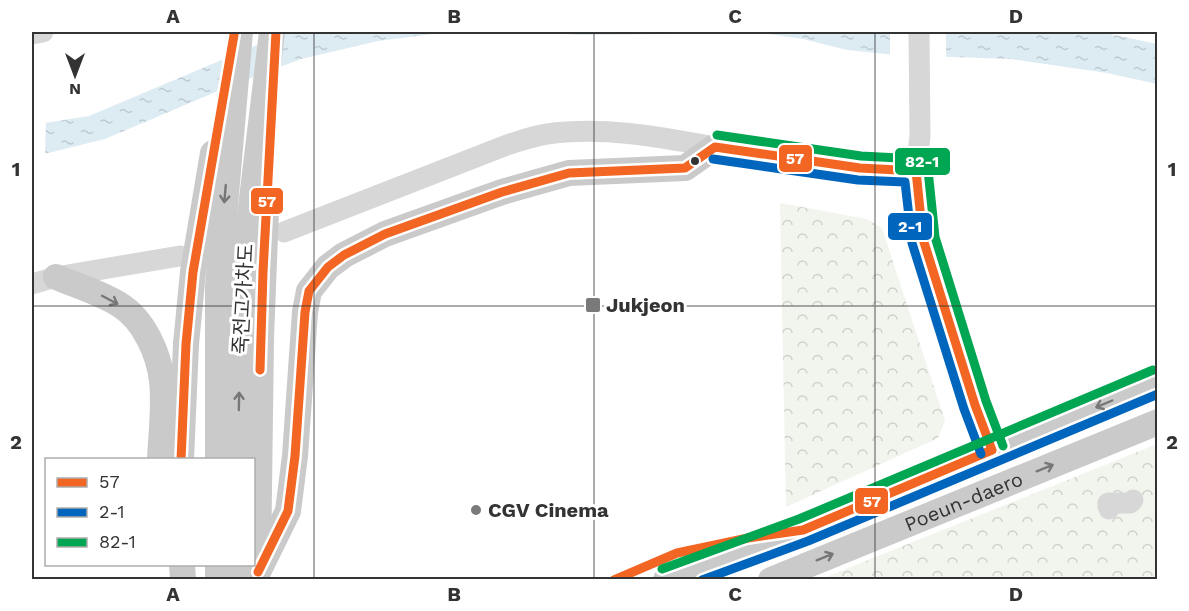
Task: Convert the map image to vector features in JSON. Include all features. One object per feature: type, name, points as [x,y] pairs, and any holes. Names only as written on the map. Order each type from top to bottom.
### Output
[{"type":"main road","points":[[181,458],[186,344],[193,272],[234,32]]},
{"type":"main road","name":"죽전고가차도","points":[[218,458],[218,287],[240,32]]},
{"type":"main road","name":"죽전고가차도","points":[[238,458],[241,290],[272,32]]},
{"type":"main road","points":[[255,458],[276,32]]},
{"type":"main road","points":[[255,564],[288,511],[295,456],[305,312],[309,291],[328,267],[344,255],[385,234],[502,192],[569,173],[685,168],[715,147]]},
{"type":"main road","points":[[56,278],[123,307],[138,322],[151,343],[162,379],[160,458]]},
{"type":"main road","name":"Poeun-daero","points":[[666,579],[803,530],[1158,381]]},
{"type":"main road","name":"Poeun-daero","points":[[771,579],[1158,422]]},
{"type":"street","points":[[32,34],[43,32]]},
{"type":"street","points":[[919,32],[920,136],[916,171],[923,239],[975,405],[992,450]]},
{"type":"street","points":[[284,232],[507,145],[545,134],[596,130],[678,139],[715,147],[860,168],[916,171]]},
{"type":"street","points":[[32,284],[180,256]]},
{"type":"street","points":[[1109,509],[1108,503],[1130,503],[1133,500]]},
{"type":"green space","points":[[780,203],[867,219],[882,228],[945,421],[938,438],[786,507]]},
{"type":"green space","points":[[1157,444],[1157,579],[821,579]]},
{"type":"water","points":[[288,32],[478,32],[433,34],[378,41],[301,59],[225,88],[105,139],[32,157],[32,125],[89,116]]},
{"type":"water","points":[[536,32],[1101,32],[1157,44],[1157,84],[1107,73],[1010,59],[896,55],[847,50],[803,39],[762,33],[580,35]]},
{"type":"pier","points":[[890,32],[946,32],[946,61],[890,58]]},
{"type":"pier","points":[[46,120],[45,157],[32,160],[32,122]]},
{"type":"transit line","name":"57","points":[[260,370],[276,32]]},
{"type":"transit line","name":"57","points":[[181,458],[186,344],[193,272],[234,35]]},
{"type":"transit line","name":"82-1","points":[[717,135],[861,156],[918,159],[925,163],[928,170],[935,237],[986,401],[1003,446]]},
{"type":"transit line","name":"57","points":[[258,572],[288,511],[295,456],[305,312],[309,291],[328,267],[344,255],[385,234],[502,192],[569,173],[685,168],[715,147],[860,168],[916,171],[923,239],[975,405],[992,450],[803,530],[748,538],[677,553],[614,580]]},
{"type":"transit line","name":"2-1","points":[[713,159],[858,180],[905,182],[912,243],[964,409],[981,454]]},
{"type":"transit line","name":"82-1","points":[[662,569],[799,519],[1153,370]]},
{"type":"transit line","name":"2-1","points":[[702,580],[808,541],[1158,394]]},
{"type":"place","name":"Jukjeon","points":[[593,305]]},
{"type":"place","name":"CGV Cinema","points":[[476,510]]}]
